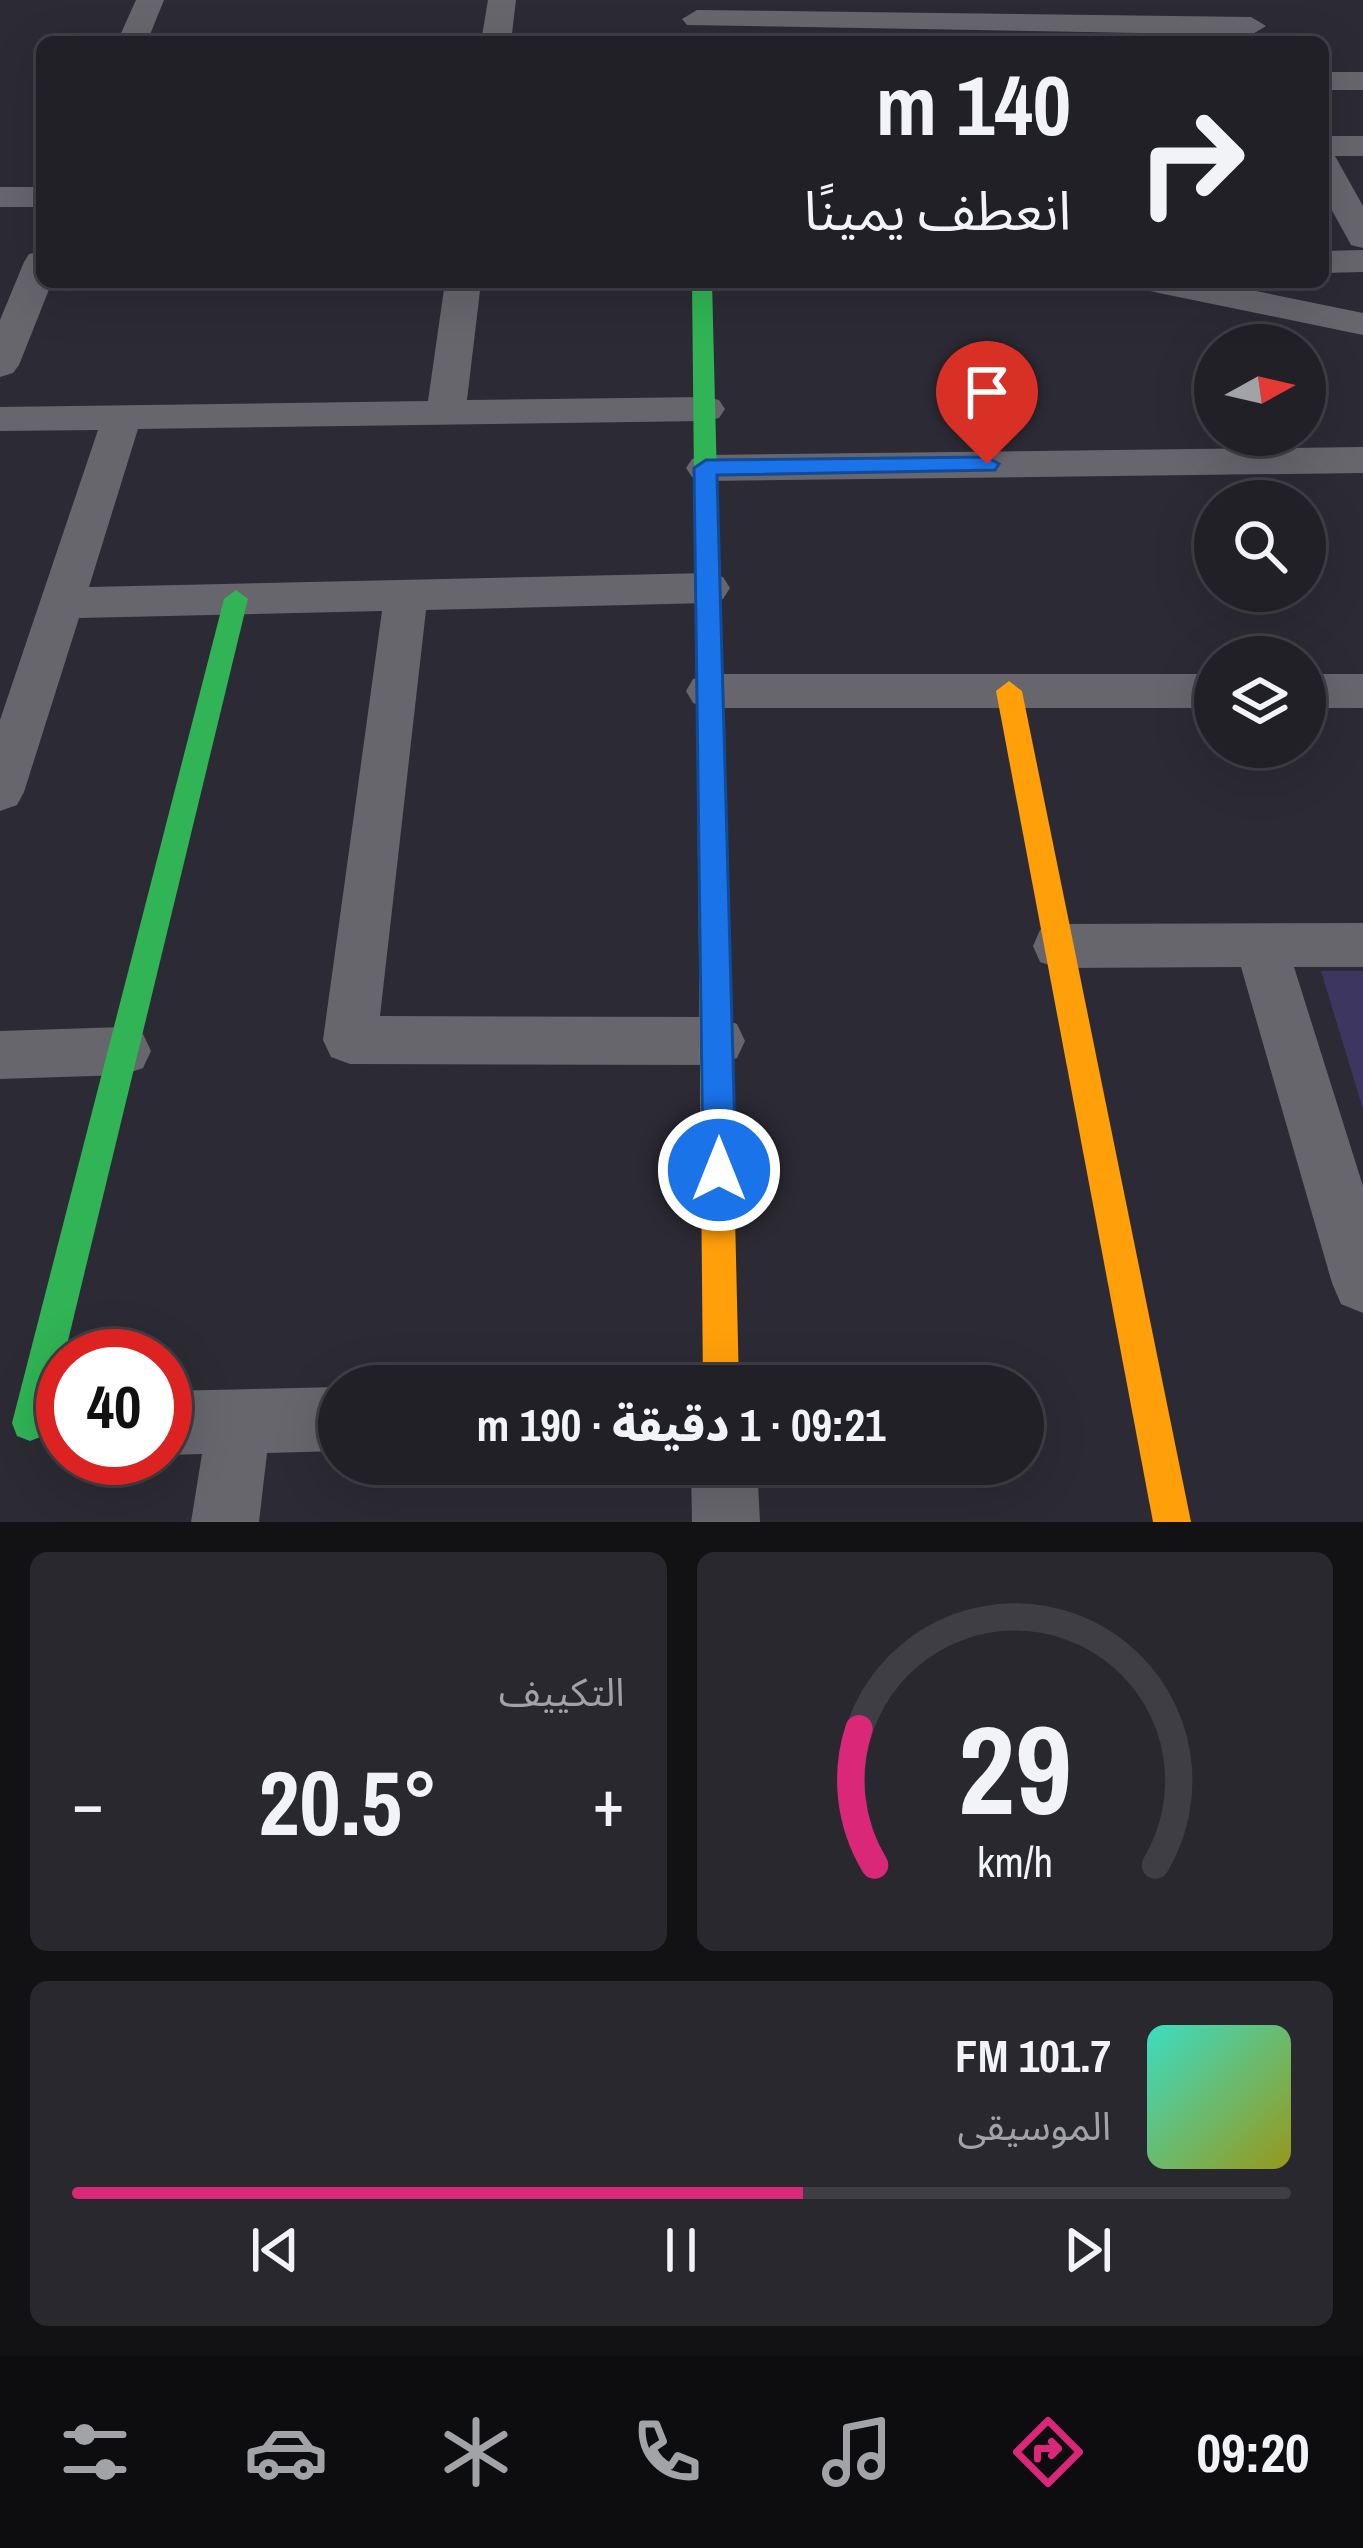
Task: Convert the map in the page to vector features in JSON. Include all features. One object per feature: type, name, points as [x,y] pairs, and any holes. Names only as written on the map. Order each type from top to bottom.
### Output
[{"type":"street","points":[[135,36],[150,0]]},
{"type":"street","points":[[497,36],[502,0]]},
{"type":"street","points":[[697,20],[904,21],[1109,12],[1250,23]]},
{"type":"street","points":[[1329,81],[1363,81]]},
{"type":"street","points":[[1329,146],[1363,146]]},
{"type":"street","points":[[1329,173],[1363,238]]},
{"type":"street","points":[[0,197],[36,196]]},
{"type":"street","points":[[1329,262],[1363,261]]},
{"type":"street","points":[[0,365],[36,281]]},
{"type":"street","points":[[446,412],[462,288]]},
{"type":"street","points":[[701,288],[721,1365]]},
{"type":"street","points":[[1188,288],[1363,324]]},
{"type":"street","points":[[0,418],[705,410]]},
{"type":"street","points":[[0,792],[122,417]]},
{"type":"street","points":[[706,468],[1363,460]]},
{"type":"street","points":[[60,603],[708,588]]},
{"type":"street","points":[[406,595],[350,1040],[718,1041]]},
{"type":"street","points":[[31,1423],[236,599]]},
{"type":"street","points":[[1009,691],[1172,1522]]},
{"type":"street","points":[[709,692],[1194,691]]},
{"type":"street","points":[[1326,691],[1363,691]]},
{"type":"street","points":[[1261,945],[1363,1283]]},
{"type":"street","points":[[1059,946],[1363,945]]},
{"type":"street","points":[[0,1055],[123,1052]]},
{"type":"street","points":[[192,1423],[318,1420]]},
{"type":"street","points":[[225,1522],[239,1423]]},
{"type":"street","points":[[725,1485],[726,1522]]},
{"type":"shaded area","points":[[1321,971],[1363,971],[1363,1109]]},
{"type":"traffic: fast","points":[[702,288],[714,960]]},
{"type":"traffic: fast","points":[[30,1423],[236,599]]},
{"type":"traffic: slow","points":[[1009,691],[1172,1522]]},
{"type":"traffic: slow","points":[[714,960],[721,1365]]},
{"type":"route","points":[[719,1170],[706,468],[987,464]]}]
